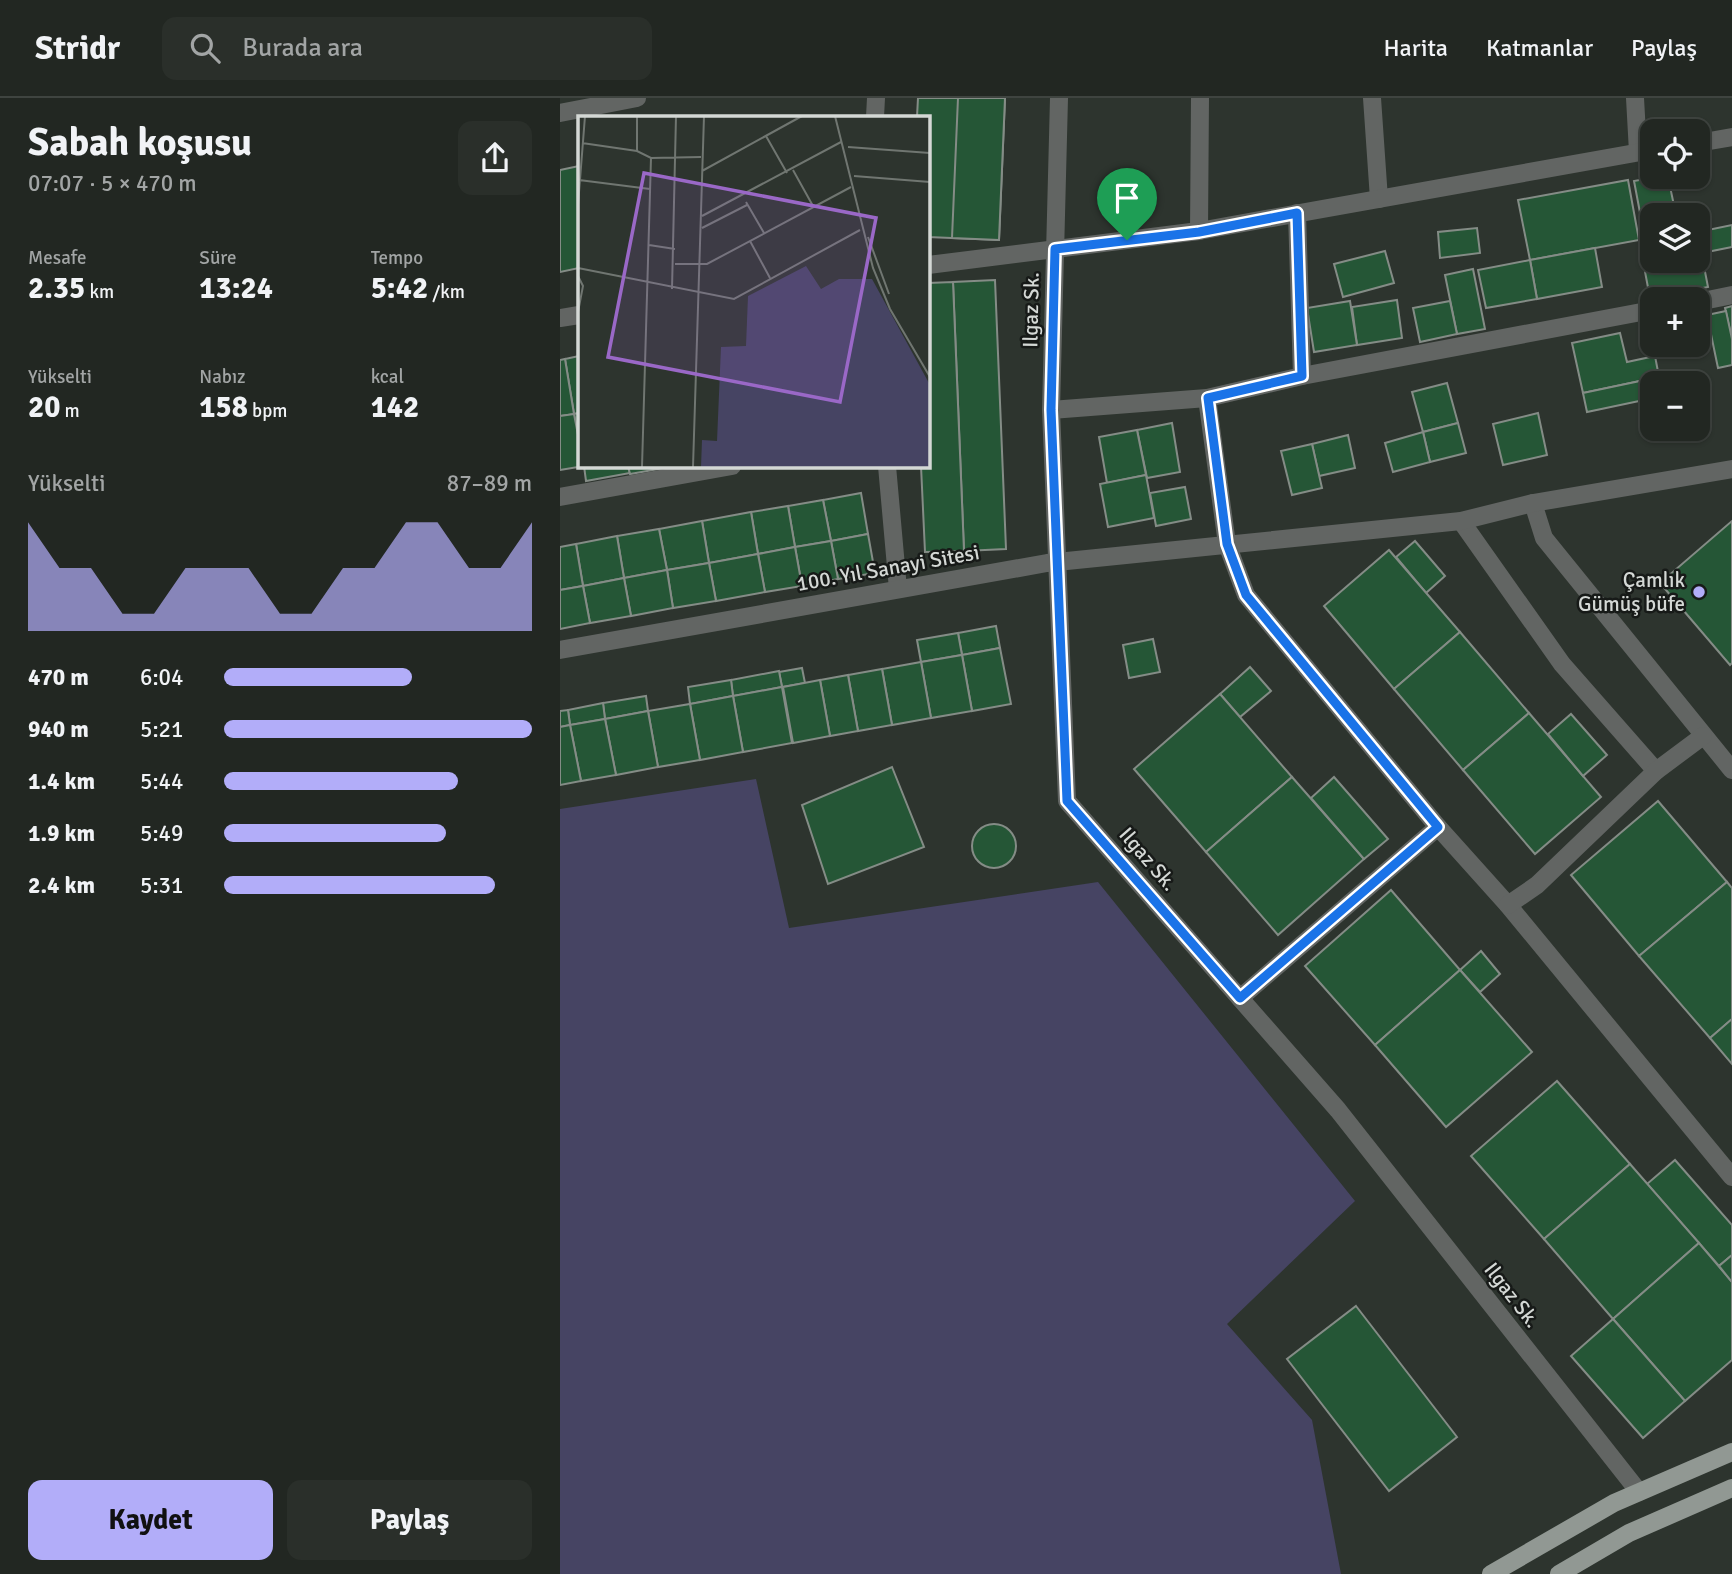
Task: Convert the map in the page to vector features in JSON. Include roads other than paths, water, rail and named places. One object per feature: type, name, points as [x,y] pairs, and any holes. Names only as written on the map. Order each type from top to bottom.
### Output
[{"type":"main road","points":[[1491,1574],[1614,1503],[1732,1452]]},
{"type":"main road","points":[[1559,1574],[1629,1532],[1732,1488]]},
{"type":"street","points":[[560,113],[637,98]]},
{"type":"street","points":[[875,116],[876,98]]},
{"type":"street","name":"Ilgaz Sk.","points":[[1059,98],[1051,410],[1067,801],[1338,1110],[1639,1492]]},
{"type":"street","points":[[1199,232],[1200,98]]},
{"type":"street","points":[[1372,98],[1379,198]]},
{"type":"street","points":[[1635,98],[1640,124]]},
{"type":"street","points":[[1710,141],[1732,137]]},
{"type":"street","points":[[929,265],[1199,232],[1640,152]]},
{"type":"street","points":[[1297,213],[1302,376]]},
{"type":"street","points":[[1710,300],[1732,295]]},
{"type":"street","points":[[1051,410],[1208,398],[1302,376],[1640,312]]},
{"type":"street","points":[[560,318],[578,315]]},
{"type":"street","points":[[1208,398],[1227,544],[1246,595],[1731,1174]]},
{"type":"street","points":[[560,497],[726,467]]},
{"type":"street","points":[[887,467],[898,589]]},
{"type":"street","name":"100. Yıl Sanayi Sitesi","points":[[560,650],[1057,561],[1461,521],[1533,503],[1732,469]]},
{"type":"street","points":[[1533,503],[1544,538],[1732,770]]},
{"type":"street","points":[[1461,521],[1562,664],[1656,771]]},
{"type":"street","points":[[1508,905],[1537,886],[1656,771],[1703,736]]},
{"type":"street","points":[[1240,998],[1438,827]]},
{"type":"place","name":"Çamlık Gümüş büfe","points":[[1699,592]]}]
